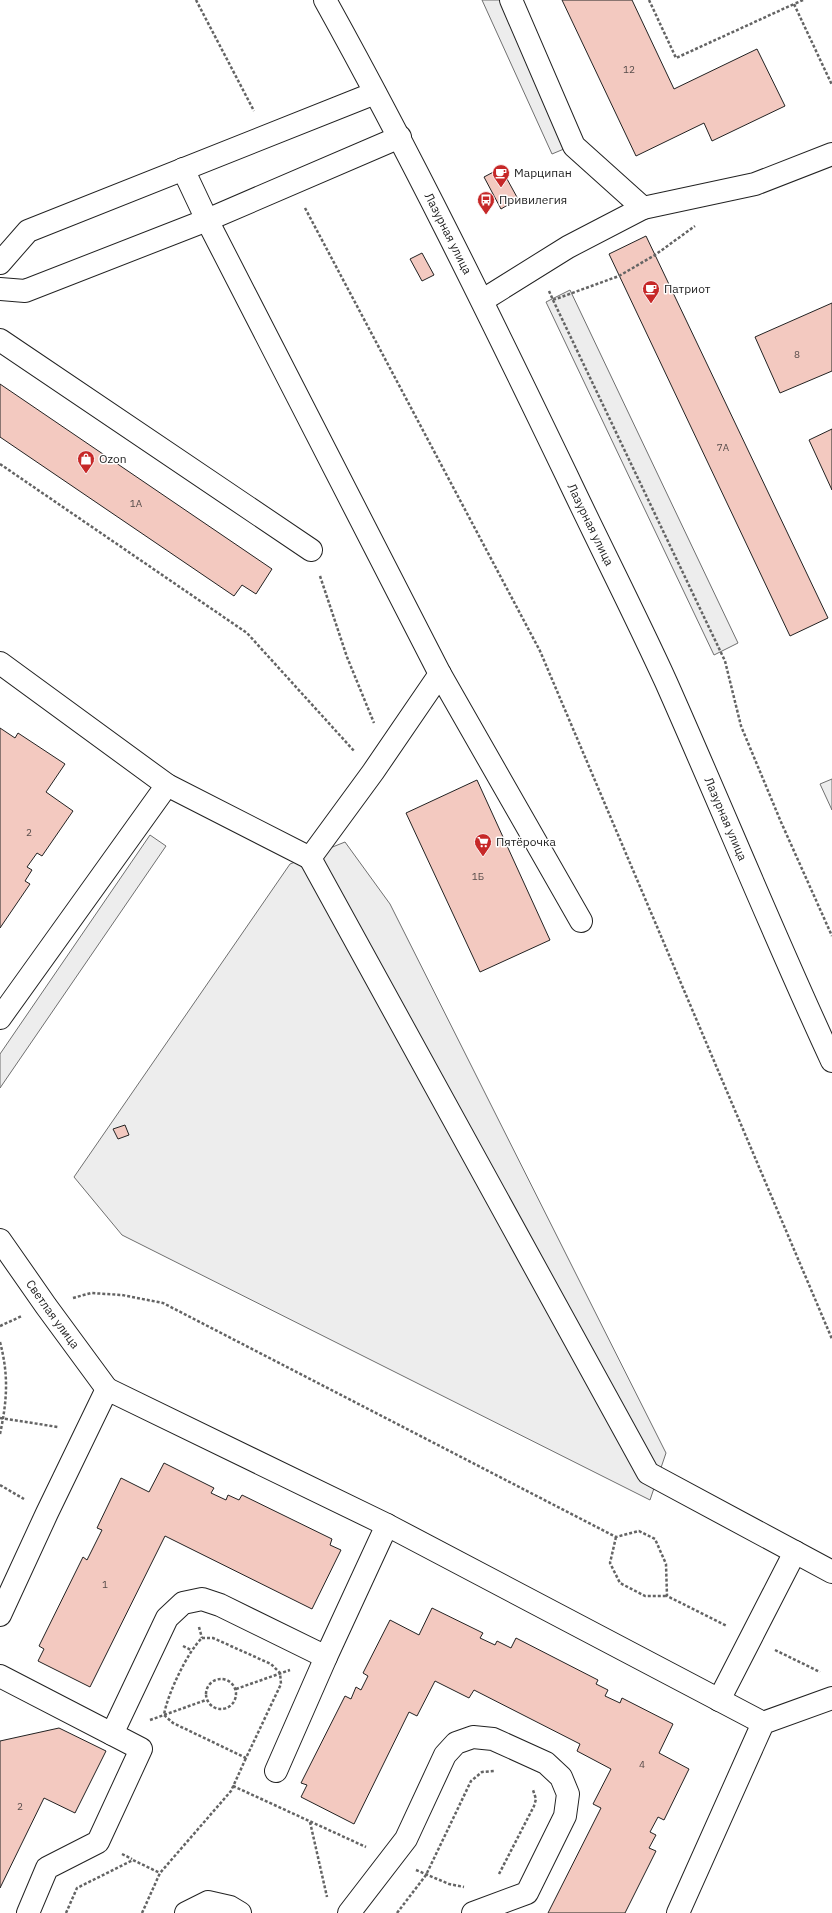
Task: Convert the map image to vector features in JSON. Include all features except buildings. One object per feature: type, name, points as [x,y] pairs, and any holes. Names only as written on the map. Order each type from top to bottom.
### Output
[{"type":"street","name":"Лазурная улица","points":[[326,0],[374,93],[400,137],[483,300],[569,480],[618,577],[832,1061]]},
{"type":"street","points":[[511,0],[574,146],[643,208]]},
{"type":"street","points":[[0,263],[28,231],[374,93]]},
{"type":"street","points":[[0,289],[25,291],[206,220],[400,137]]},
{"type":"street","points":[[483,300],[568,247],[643,208],[755,184],[832,154]]},
{"type":"street","points":[[183,169],[206,220],[440,674],[581,921]]},
{"type":"street","points":[[0,340],[311,550]]},
{"type":"street","points":[[0,663],[167,785],[310,858],[648,1473],[832,1572]]},
{"type":"street","points":[[310,858],[373,772],[440,674]]},
{"type":"street","points":[[0,1018],[167,785]]},
{"type":"street","name":"Светлая улица","points":[[0,1240],[46,1306],[107,1388]]},
{"type":"street","points":[[0,1615],[107,1388],[387,1525],[763,1723]]},
{"type":"street","points":[[276,1770],[387,1525]]},
{"type":"street","points":[[719,1700],[795,1552]]},
{"type":"street","points":[[112,1734],[167,1618],[183,1603],[202,1599],[220,1605],[326,1657]]},
{"type":"street","points":[[0,1676],[141,1749],[98,1842],[47,1868],[28,1913]]},
{"type":"street","points":[[678,1913],[763,1723],[832,1698]]},
{"type":"street","points":[[349,1913],[406,1839],[445,1755],[456,1743],[473,1737],[493,1739],[546,1763],[561,1777],[568,1794],[565,1816],[527,1893],[473,1913]]},
{"type":"street","points":[[186,1913],[208,1902],[230,1907],[240,1913]]},
{"type":"path","points":[[196,0],[267,135]]},
{"type":"path","points":[[649,0],[676,58],[803,0]]},
{"type":"path","points":[[794,4],[832,85]]},
{"type":"path","points":[[292,183],[540,651],[832,1339]]},
{"type":"path","points":[[553,300],[619,276],[655,255]]},
{"type":"path","points":[[537,267],[725,661],[741,726],[781,822],[832,936]]},
{"type":"path","points":[[0,464],[247,632],[373,772]]},
{"type":"path","points":[[311,550],[347,656],[386,751]]},
{"type":"path","points":[[0,1326],[46,1306],[90,1293],[122,1295],[163,1303],[616,1537],[639,1531],[655,1539],[666,1564],[667,1596]]},
{"type":"path","points":[[0,1342],[7,1379],[6,1407],[2,1418],[0,1434]]},
{"type":"path","points":[[2,1418],[86,1432]]},
{"type":"path","points":[[616,1537],[610,1563],[620,1583],[645,1596],[667,1596],[729,1627]]},
{"type":"path","points":[[142,1913],[160,1873],[231,1791],[281,1684],[280,1673],[271,1664],[213,1638],[202,1638],[191,1650],[166,1704],[164,1715]]},
{"type":"path","points":[[770,1647],[825,1675]]},
{"type":"path","points":[[236,1689],[326,1657]]},
{"type":"path","points":[[224,1679],[231,1682],[236,1689],[236,1697],[233,1704],[226,1709],[218,1710],[211,1707],[206,1700],[205,1692],[209,1684],[215,1680],[224,1679]]},
{"type":"path","points":[[112,1734],[206,1700]]},
{"type":"path","points":[[164,1715],[174,1723],[246,1758]]},
{"type":"path","points":[[397,1913],[426,1875],[471,1781],[475,1776],[482,1772],[497,1771]]},
{"type":"path","points":[[233,1786],[390,1859]]},
{"type":"path","points":[[495,1878],[502,1870],[534,1806],[536,1799],[534,1790],[530,1787]]},
{"type":"path","points":[[310,1822],[327,1898]]},
{"type":"path","points":[[66,1913],[77,1888],[133,1860],[160,1873]]},
{"type":"path","points":[[426,1875],[449,1884],[466,1887]]},
{"type":"shaded area","points":[[482,0],[507,0],[571,146],[552,154]]},
{"type":"shaded area","points":[[570,290],[738,643],[714,655],[546,302]]},
{"type":"shaded area","points":[[832,779],[832,810],[820,784]]},
{"type":"shaded area","points":[[150,835],[166,846],[0,1088],[0,1054]]},
{"type":"shaded area","points":[[345,842],[390,904],[666,1453],[650,1500],[122,1235],[74,1177],[290,864]]},
{"type":"place","name":"Марципан","points":[[501,188]]},
{"type":"place","name":"Привилегия","points":[[486,215]]},
{"type":"place","name":"Патриот","points":[[651,304]]},
{"type":"place","name":"Ozon","points":[[86,474]]},
{"type":"place","name":"Пятёрочка","points":[[483,857]]}]
